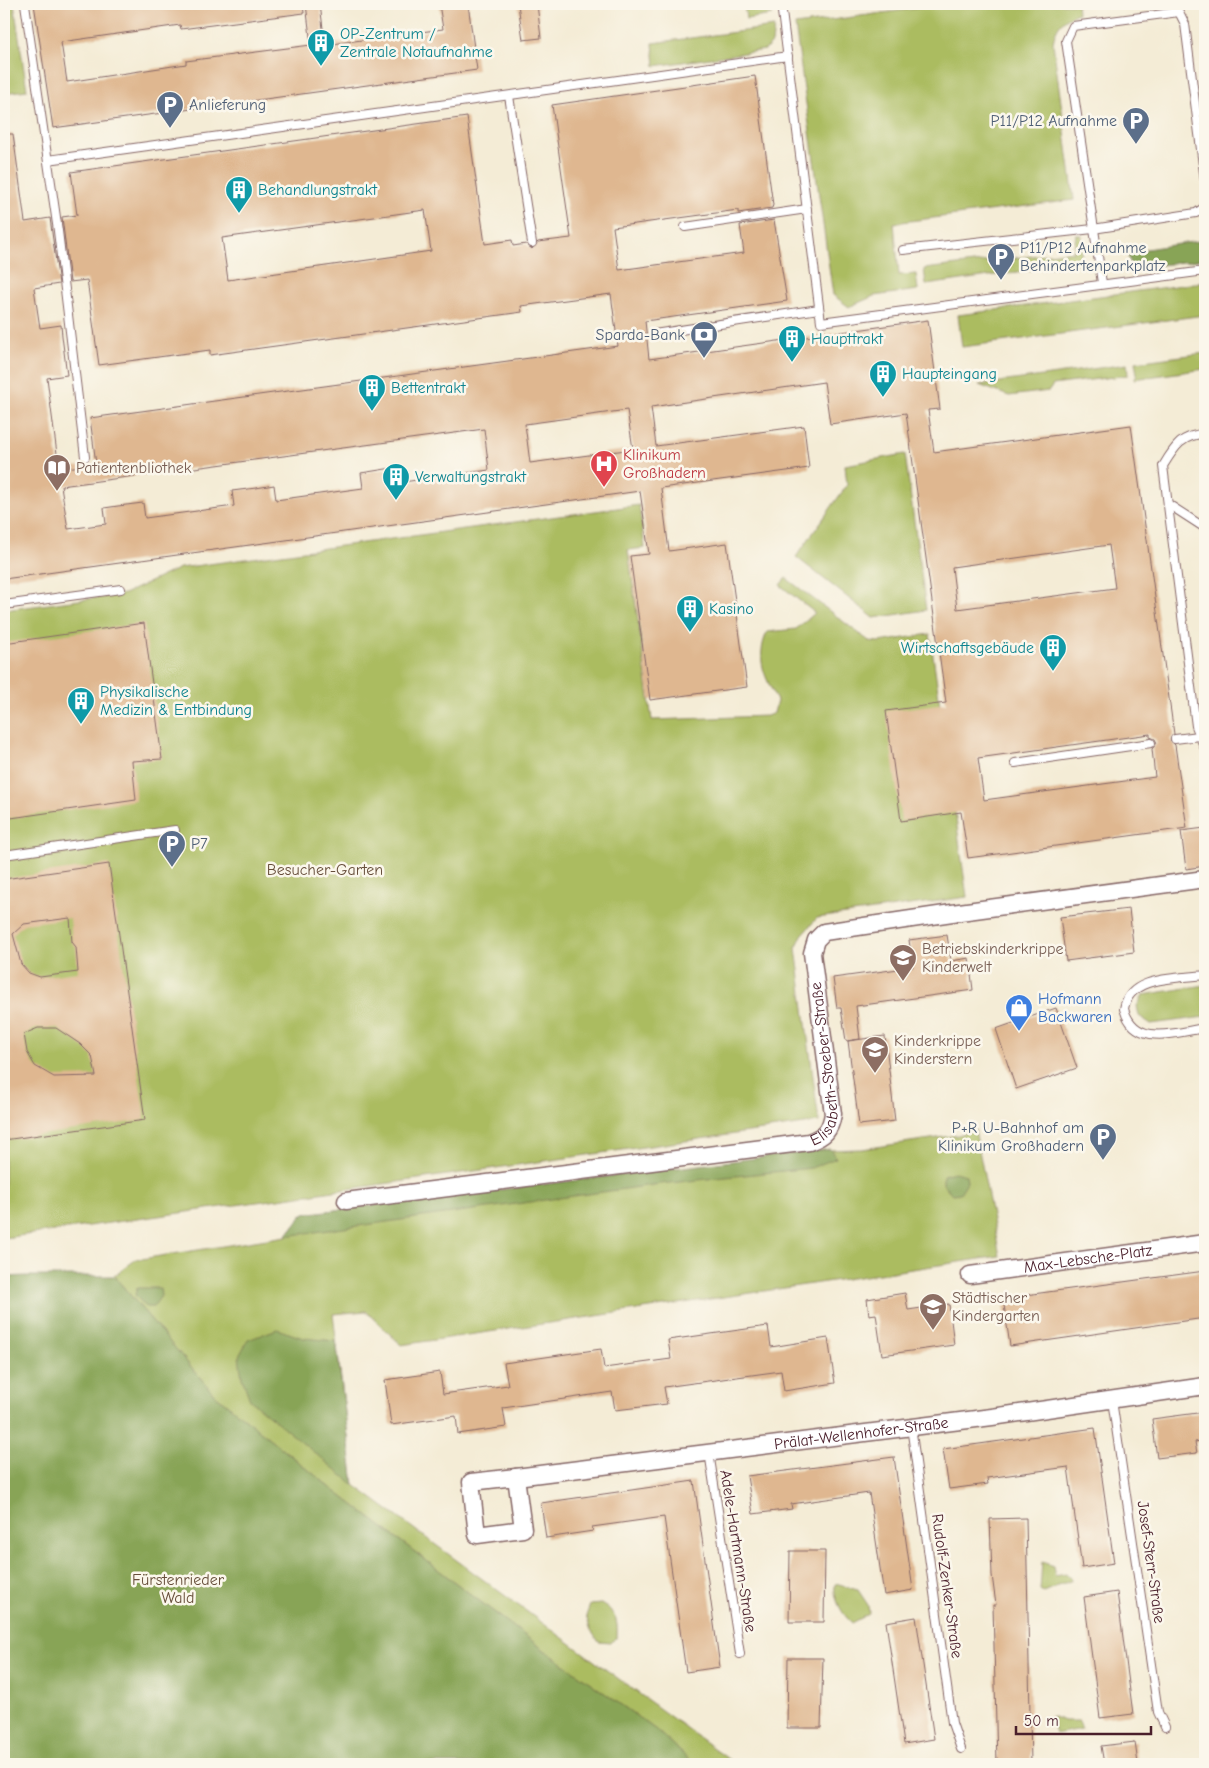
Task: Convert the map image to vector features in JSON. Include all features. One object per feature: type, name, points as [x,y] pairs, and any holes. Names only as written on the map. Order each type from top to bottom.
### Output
[{"type":"street","name":"Elisabeth-Stoeber-Straße","points":[[346,1201],[809,1142],[822,1138],[831,1129],[833,1114],[812,953],[816,940],[824,932],[952,913],[1205,880]]},
{"type":"street","name":"Max-Lebsche-Platz","points":[[970,1274],[1205,1243]]},
{"type":"street","name":"Prälat-Wellenhofer-Straße","points":[[516,1477],[1112,1400],[1205,1386]]},
{"type":"lane","points":[[25,4],[48,160],[85,457]]},
{"type":"lane","points":[[781,4],[821,322],[1102,283],[1205,271]]},
{"type":"lane","points":[[1102,283],[1066,41],[1073,26],[1179,12],[1185,24],[1205,181]]},
{"type":"lane","points":[[48,160],[788,56]]},
{"type":"lane","points":[[508,96],[532,243]]},
{"type":"lane","points":[[903,250],[1093,229],[1196,213],[1205,207]]},
{"type":"lane","points":[[685,227],[807,209]]},
{"type":"lane","points":[[654,334],[819,309]]},
{"type":"lane","points":[[1205,434],[1193,434],[1176,446],[1163,466],[1196,726],[1205,749]]},
{"type":"lane","points":[[1168,504],[1205,528]]},
{"type":"lane","points":[[4,605],[121,588]]},
{"type":"lane","points":[[1175,739],[1199,736]]},
{"type":"lane","points":[[1015,763],[1151,743]]},
{"type":"lane","points":[[4,855],[175,830]]},
{"type":"lane","points":[[1205,976],[1142,985],[1131,992],[1124,1009],[1130,1024],[1141,1033],[1160,1034],[1205,1028]]},
{"type":"lane","name":"Josef-Sterr-Straße","points":[[1112,1400],[1158,1712],[1165,1727]]},
{"type":"lane","name":"Rudolf-Zenker-Straße","points":[[911,1426],[952,1723],[961,1749]]},
{"type":"lane","name":"Adele-Hartmann-Straße","points":[[710,1452],[740,1654]]},
{"type":"green space","points":[[4,4],[14,4],[27,90],[4,93]]},
{"type":"green space","points":[[744,4],[770,4],[772,15],[746,19]]},
{"type":"green space","points":[[948,4],[1089,4],[1077,5],[1078,13],[1060,24],[1053,43],[1074,200],[894,223],[899,275],[916,274],[918,290],[874,296],[849,307],[833,295],[795,25]]},
{"type":"green space","points":[[774,27],[772,43],[765,50],[655,66],[653,43]]},
{"type":"green space","points":[[1076,235],[1082,235],[1081,263],[926,285],[924,269],[1074,251]]},
{"type":"green space","points":[[1205,240],[1205,259],[1132,269],[1127,252]]},
{"type":"green space","points":[[1205,282],[1205,315],[962,347],[958,315]]},
{"type":"green space","points":[[1205,353],[1205,369],[1134,379],[1137,374],[1135,362]]},
{"type":"green space","points":[[1127,364],[1128,375],[1053,385],[1049,391],[1009,396],[979,385]]},
{"type":"green space","points":[[905,454],[926,610],[874,618],[796,557],[847,485],[845,465]]},
{"type":"green space","name":"Besucher-Garten","points":[[639,505],[645,548],[628,550],[652,720],[767,716],[774,713],[777,701],[765,675],[762,660],[763,642],[767,632],[796,629],[815,613],[780,585],[786,578],[869,641],[879,642],[930,634],[967,897],[817,918],[802,935],[796,948],[819,1122],[4,1238],[4,610],[124,594],[180,568]]},
{"type":"green space","points":[[1205,985],[1205,1017],[1151,1024],[1139,1016],[1137,1006],[1143,995]]},
{"type":"green space","points":[[975,1130],[1000,1256],[401,1345],[366,1311],[333,1314],[354,1485],[735,1764],[694,1764],[656,1730],[536,1644],[336,1492],[214,1394],[114,1276],[135,1260],[286,1236],[303,1214],[826,1150],[862,1149],[958,1135]]},
{"type":"green space","points":[[830,1149],[836,1158],[811,1168],[660,1184],[286,1236],[303,1214]]},
{"type":"green space","points":[[954,1172],[966,1175],[967,1182],[960,1193],[952,1194],[943,1184],[943,1175]]},
{"type":"green space","name":"Fürstenrieder Wald","points":[[114,1276],[214,1394],[336,1492],[536,1644],[656,1730],[694,1764],[4,1764],[4,1277]]},
{"type":"green space","points":[[137,1288],[160,1288],[161,1296],[153,1307],[146,1307],[135,1295]]},
{"type":"green space","points":[[277,1329],[303,1338],[336,1341],[354,1485],[250,1400],[242,1378],[239,1356],[248,1340]]},
{"type":"green space","points":[[1042,1562],[1053,1566],[1055,1576],[1066,1574],[1072,1580],[1043,1592],[1040,1590]]},
{"type":"green space","points":[[835,1584],[858,1590],[868,1605],[869,1614],[852,1623],[839,1606],[835,1595]]},
{"type":"green space","points":[[601,1604],[613,1614],[616,1621],[617,1637],[611,1643],[599,1642],[591,1631],[586,1616],[590,1605]]},
{"type":"green space","points":[[1051,1716],[1065,1721],[1079,1721],[1082,1729],[1055,1734]]},
{"type":"building","name":"OP-Zentrum / Zentrale Notaufnahme","points":[[34,4],[303,4],[304,13],[181,29],[180,25],[61,42],[67,82],[186,64],[186,61],[311,45],[306,4],[320,4],[325,45],[443,29],[439,4],[468,4],[477,70],[53,128]]},
{"type":"building","points":[[518,4],[537,4],[541,38],[523,40]]},
{"type":"building","points":[[755,76],[772,208],[738,213],[738,210],[613,227],[619,270],[744,253],[740,225],[774,220],[787,301],[645,321],[649,359],[928,320],[940,409],[928,410],[934,452],[1131,425],[1174,734],[1170,740],[1175,745],[1187,828],[968,858],[961,812],[901,821],[886,711],[946,703],[906,413],[830,424],[824,382],[651,407],[656,446],[804,426],[809,468],[661,488],[669,551],[727,543],[747,687],[650,700],[630,556],[649,554],[640,491],[4,579],[4,134],[13,134],[25,222],[50,218],[59,284],[34,288],[40,328],[61,325],[67,375],[47,378],[59,469],[96,464],[90,418],[618,346],[611,294],[521,306],[522,312],[210,355],[210,350],[99,365],[87,280],[70,282],[62,217],[77,215],[71,172],[467,117],[485,244],[512,240],[513,246],[526,244],[532,249],[538,242],[571,238],[552,105]],"holes":[[[425,210],[431,251],[228,280],[222,238]],[[627,410],[633,449],[530,463],[525,424]],[[484,429],[489,470],[403,482],[401,468],[386,469],[361,473],[363,488],[276,500],[274,485],[232,491],[234,506],[145,518],[143,503],[118,506],[104,508],[106,524],[68,529],[61,486]],[[1109,545],[1115,588],[957,609],[952,567]],[[1150,734],[1150,737],[1155,739],[1157,743],[1152,749],[1155,777],[984,800],[978,758]]]},
{"type":"building","name":"Physikalische Medizin & Entbindung","points":[[144,623],[162,759],[132,761],[136,800],[4,819],[4,643]]},
{"type":"building","points":[[1205,828],[1205,866],[1186,869],[1181,831]]},
{"type":"building","points":[[109,864],[145,1120],[4,1140],[4,879]],"holes":[[[70,918],[72,942],[76,947],[78,972],[40,977],[29,973],[21,964],[13,934],[24,924]],[[38,1028],[56,1028],[80,1044],[92,1056],[96,1076],[54,1077],[35,1066],[27,1052],[24,1034]]]},
{"type":"building","points":[[1129,909],[1134,952],[1066,961],[1060,917]]},
{"type":"building","points":[[947,935],[951,961],[969,958],[973,990],[856,1006],[860,1039],[846,1041],[841,1008],[837,1008],[833,978],[913,967],[909,940]]},
{"type":"building","points":[[1056,1008],[1077,1068],[1016,1089],[996,1029]]},
{"type":"building","points":[[885,1036],[895,1121],[859,1125],[848,1041]]},
{"type":"building","points":[[1205,1271],[1205,1318],[1010,1346],[1003,1298]]},
{"type":"building","points":[[905,1293],[908,1310],[949,1304],[954,1345],[882,1355],[876,1314],[869,1315],[867,1299]]},
{"type":"building","points":[[768,1326],[771,1347],[828,1338],[835,1383],[784,1391],[781,1371],[664,1387],[667,1404],[615,1410],[612,1392],[503,1408],[506,1427],[458,1434],[456,1416],[391,1425],[385,1380],[440,1372],[443,1394],[508,1385],[504,1363],[601,1349],[604,1368],[671,1359],[668,1340]]},
{"type":"building","points":[[1205,1412],[1205,1440],[1195,1442],[1197,1453],[1157,1458],[1152,1419]]},
{"type":"building","points":[[1095,1428],[1114,1563],[1082,1568],[1068,1467],[987,1478],[988,1484],[949,1489],[943,1449]]},
{"type":"building","points":[[894,1457],[913,1590],[884,1595],[869,1493],[791,1504],[792,1509],[753,1514],[747,1476]]},
{"type":"building","points":[[694,1481],[720,1667],[686,1672],[664,1517],[592,1527],[593,1531],[546,1538],[541,1503]]},
{"type":"building","points":[[1026,1518],[1031,1764],[997,1764],[993,1605],[996,1605],[992,1575],[990,1519]]},
{"type":"building","points":[[790,1551],[825,1551],[824,1622],[789,1622]]},
{"type":"building","points":[[1117,1592],[1133,1714],[1100,1718],[1084,1597]]},
{"type":"building","points":[[916,1617],[934,1739],[904,1744],[886,1622]]},
{"type":"building","points":[[788,1658],[823,1658],[821,1728],[787,1728]]},
{"type":"building","points":[[1135,1742],[1138,1764],[1104,1764],[1101,1746]]},
{"type":"place","name":"OP-Zentrum / Zentrale Notaufnahme","points":[[321,67]]},
{"type":"place","name":"Anlieferung","points":[[170,129]]},
{"type":"place","name":"P11/P12 Aufnahme","points":[[1136,145]]},
{"type":"place","name":"Behandlungstrakt","points":[[239,214]]},
{"type":"place","name":"P11/P12 Aufnahme Behindertenparkplatz","points":[[1001,281]]},
{"type":"place","name":"Sparda-Bank","points":[[704,359]]},
{"type":"place","name":"Haupttrakt","points":[[792,363]]},
{"type":"place","name":"Haupteingang","points":[[883,398]]},
{"type":"place","name":"Bettentrakt","points":[[372,412]]},
{"type":"place","name":"Klinikum Großhadern","points":[[604,488]]},
{"type":"place","name":"Patientenbliothek","points":[[57,492]]},
{"type":"place","name":"Verwaltungstrakt","points":[[396,501]]},
{"type":"place","name":"Kasino","points":[[690,633]]},
{"type":"place","name":"Wirtschaftsgebäude","points":[[1053,672]]},
{"type":"place","name":"Physikalische Medizin & Entbindung","points":[[81,725]]},
{"type":"place","name":"P7","points":[[172,868]]},
{"type":"place","name":"Betriebskinderkrippe Kinderwelt","points":[[903,982]]},
{"type":"place","name":"Hofmann Backwaren","points":[[1019,1032]]},
{"type":"place","name":"Kinderkrippe Kinderstern","points":[[875,1074]]},
{"type":"place","name":"P+R U-Bahnhof am Klinikum Großhadern","points":[[1103,1161]]},
{"type":"place","name":"Städtischer Kindergarten","points":[[933,1331]]}]
